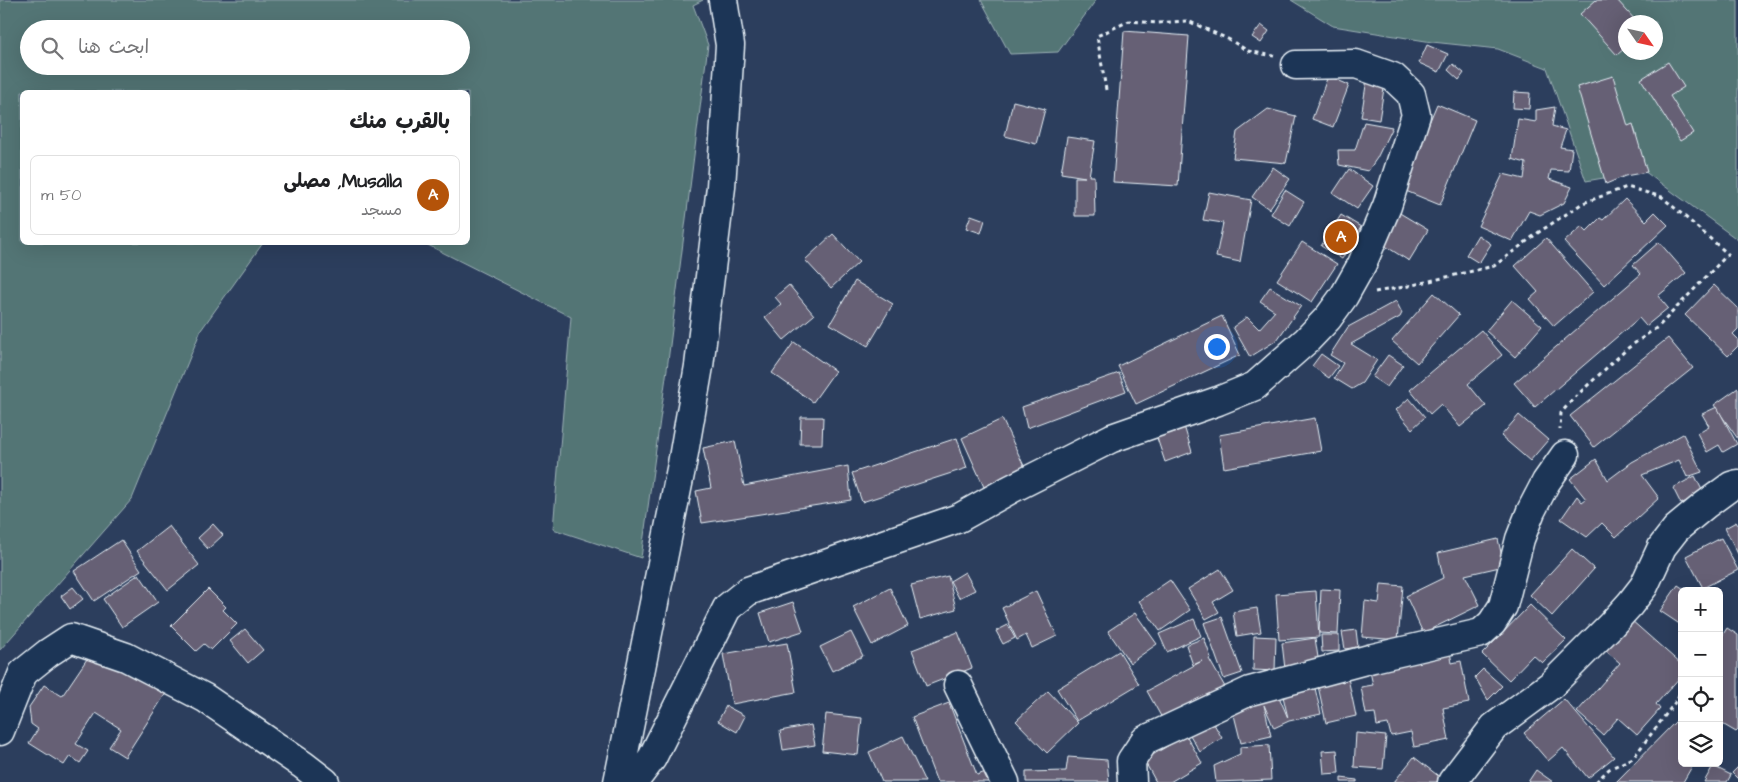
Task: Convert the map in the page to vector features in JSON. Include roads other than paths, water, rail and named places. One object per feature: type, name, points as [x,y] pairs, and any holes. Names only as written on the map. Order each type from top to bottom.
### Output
[{"type":"street","points":[[618,782],[700,366],[721,187],[730,45],[723,0]]},
{"type":"street","points":[[627,782],[636,779],[652,758],[727,608],[748,591],[959,518],[1011,489],[1112,438],[1210,404],[1255,386],[1307,340],[1328,318],[1344,296],[1362,264],[1387,206],[1416,115],[1411,94],[1393,77],[1356,64],[1296,65]]},
{"type":"street","points":[[1132,782],[1131,761],[1145,740],[1250,691],[1373,658],[1481,633],[1492,623],[1503,606],[1520,539],[1531,510],[1546,482],[1565,455]]},
{"type":"street","points":[[1452,782],[1494,726],[1551,685],[1612,625],[1644,586],[1662,546],[1676,529],[1731,486],[1738,484]]},
{"type":"street","points":[[0,731],[23,673],[71,638],[126,657],[205,698],[325,782]]},
{"type":"street","points":[[958,686],[1005,782]]},
{"type":"place","name":"Musalla, مصلى","points":[[1341,237]]}]
